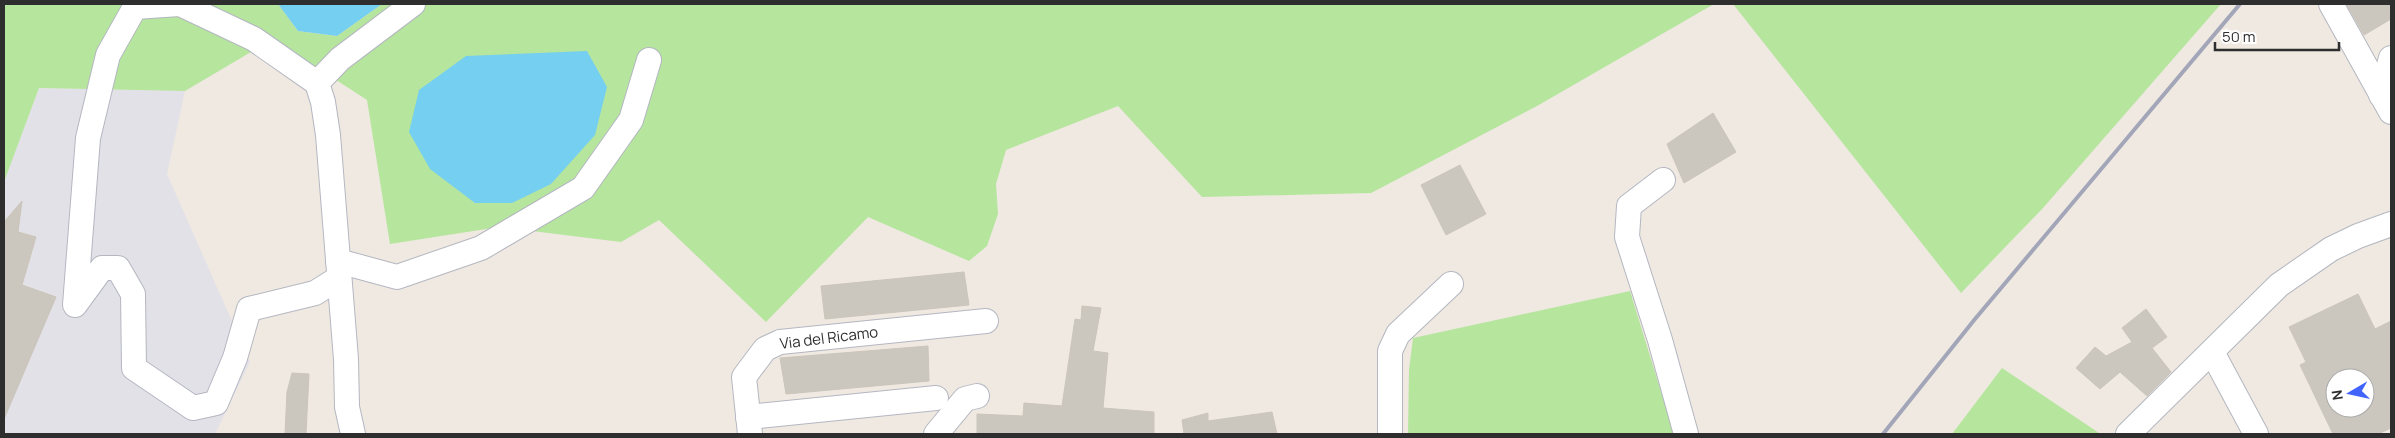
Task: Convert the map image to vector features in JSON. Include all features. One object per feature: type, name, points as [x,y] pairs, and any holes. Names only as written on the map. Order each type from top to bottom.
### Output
[{"type":"street","points":[[339,269],[315,293],[249,310],[235,358],[216,403],[193,408],[134,368],[134,294],[118,268],[102,268],[75,305],[88,138],[108,55],[135,7],[180,4],[254,39],[318,83],[328,136],[339,269],[346,359],[347,407],[353,434]]},
{"type":"street","points":[[318,83],[340,59],[413,4]]},
{"type":"street","points":[[2331,4],[2386,103]]},
{"type":"street","points":[[2386,103],[2391,58]]},
{"type":"street","points":[[339,269],[397,277],[481,248],[582,188],[631,120],[649,60]]},
{"type":"street","points":[[1663,180],[1628,206],[1627,237],[1660,340],[1686,434]]},
{"type":"street","points":[[2128,434],[2279,285],[2306,265],[2351,239],[2391,224]]},
{"type":"street","points":[[1390,434],[1390,352],[1398,334],[1451,284]]},
{"type":"street","name":"Via del Ricamo","points":[[749,425],[744,377],[765,349],[780,342],[986,321]]},
{"type":"street","points":[[2212,352],[2256,434]]},
{"type":"street","points":[[936,434],[965,399],[977,396]]},
{"type":"street","points":[[749,425],[936,398]]},
{"type":"shaded area","points":[[39,88],[185,91],[167,174],[250,362],[215,434],[4,434],[4,182]]},
{"type":"green space","points":[[4,4],[278,4],[298,31],[337,36],[382,4],[1714,4],[1537,106],[1371,193],[1202,197],[1118,106],[1006,150],[996,184],[998,214],[987,246],[969,261],[868,217],[766,322],[659,220],[621,242],[499,227],[390,244],[367,100],[273,39],[185,91],[39,88],[4,182]]},
{"type":"green space","points":[[1733,4],[2221,4],[2043,208],[1961,293]]},
{"type":"green space","points":[[1630,291],[1674,434],[1408,434],[1409,370],[1413,338]]},
{"type":"green space","points":[[2002,368],[2099,433],[1952,434]]},
{"type":"water","points":[[278,4],[382,4],[337,36],[298,31]]},
{"type":"water","points":[[587,51],[607,87],[595,135],[551,184],[512,203],[475,203],[430,169],[409,132],[419,90],[466,56]]},
{"type":"building","points":[[2391,4],[2391,19],[2364,35],[2347,5]]},
{"type":"building","points":[[1713,113],[1736,152],[1684,183],[1667,144]]},
{"type":"building","points":[[1460,165],[1486,214],[1446,235],[1421,185]]},
{"type":"building","points":[[22,201],[18,232],[36,237],[22,285],[56,297],[4,419],[4,222]]},
{"type":"building","points":[[964,272],[969,305],[825,319],[821,286]]},
{"type":"building","points":[[2358,294],[2375,329],[2391,321],[2391,428],[2378,434],[2333,434],[2325,418],[2375,418],[2375,368],[2325,368],[2325,417],[2300,365],[2306,362],[2289,327]]},
{"type":"building","points":[[1082,306],[1101,308],[1093,351],[1108,353],[1103,408],[1154,412],[1154,434],[977,434],[977,414],[1023,416],[1024,403],[1062,406],[1075,319],[1081,320]]},
{"type":"building","points":[[2146,309],[2167,337],[2152,348],[2171,372],[2147,396],[2120,372],[2100,389],[2076,368],[2095,347],[2106,356],[2132,342],[2122,328]]},
{"type":"building","points":[[928,346],[929,381],[786,394],[780,358]]},
{"type":"building","points":[[292,373],[309,374],[306,434],[285,434],[287,392]]},
{"type":"building","points":[[1272,412],[1277,434],[1184,434],[1182,420],[1208,413],[1208,421]]},
{"type":"railway","points":[[1883,434],[1975,319],[2240,4]]}]
